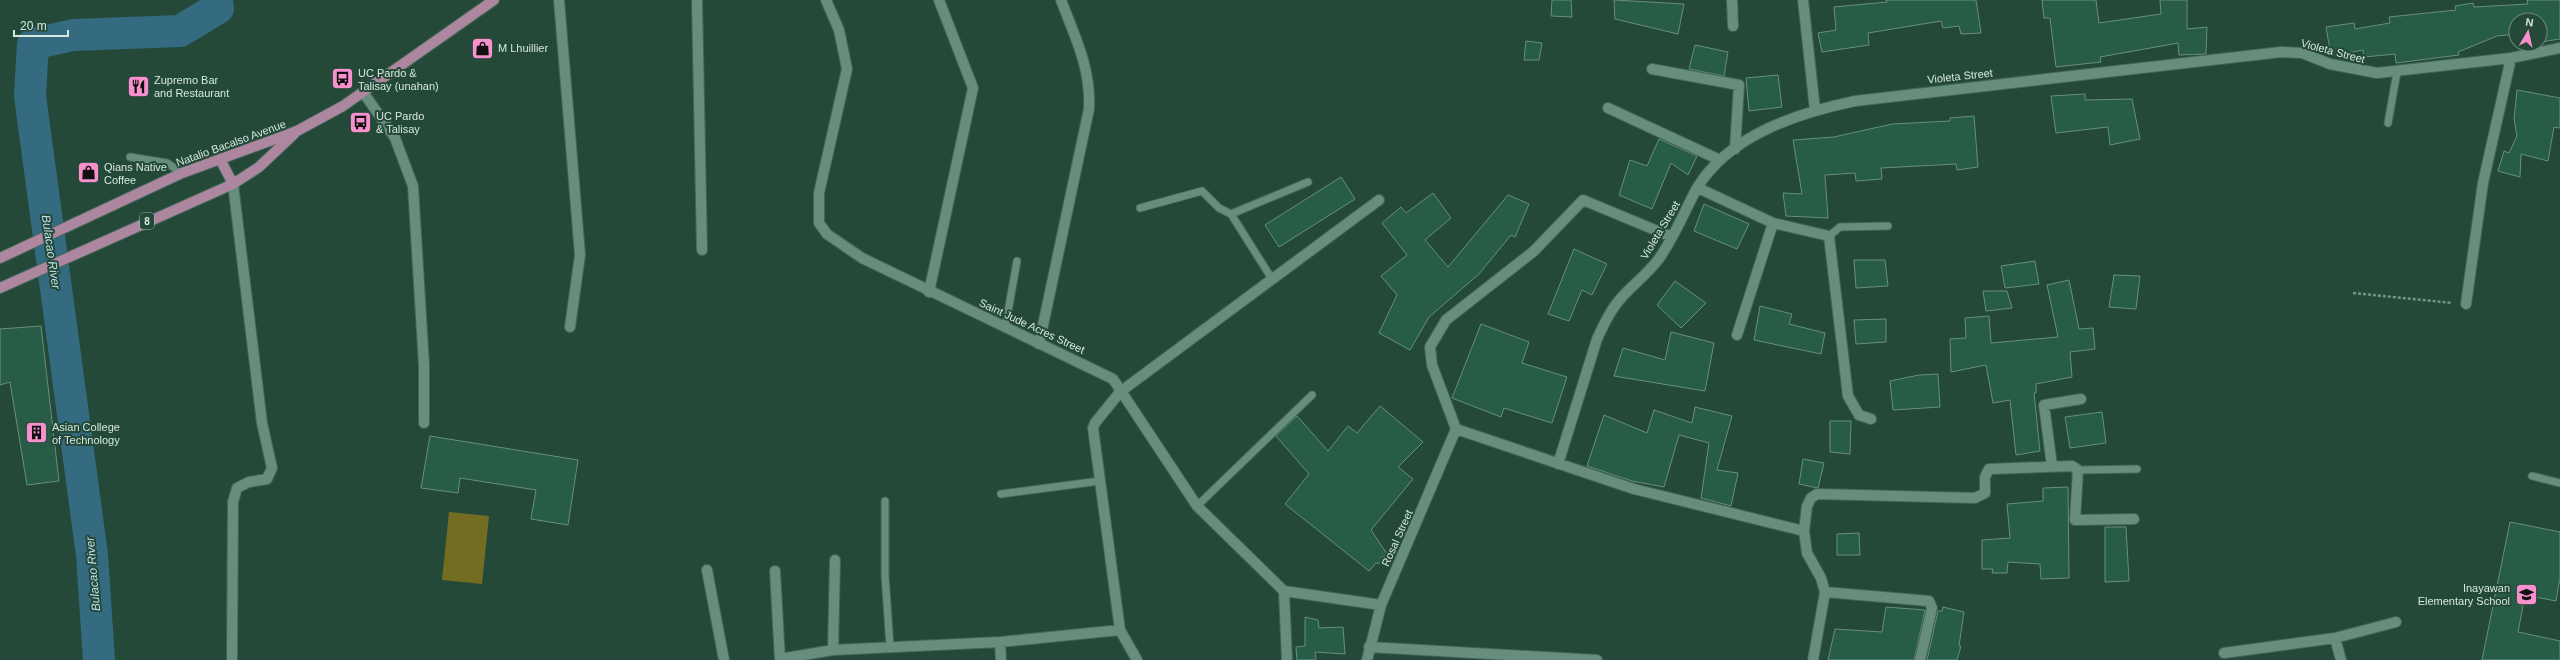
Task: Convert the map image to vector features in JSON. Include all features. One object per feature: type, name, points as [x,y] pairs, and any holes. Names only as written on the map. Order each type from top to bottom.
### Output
[{"type":"main road","name":"Natalio Bacalso Avenue","points":[[0,258],[182,173],[297,131],[343,106],[494,0]]},
{"type":"main road","name":"Natalio Bacalso Avenue","points":[[0,288],[62,259],[233,184],[259,167],[297,131]]},
{"type":"main road","points":[[220,158],[233,184]]},
{"type":"street","points":[[559,0],[580,255],[570,327]]},
{"type":"street","points":[[697,0],[702,250]]},
{"type":"street","name":"Saint Jude Acres Street","points":[[826,0],[838,30],[847,69],[819,193],[819,223],[827,234],[862,258],[929,292],[1113,378],[1120,392],[1197,506],[1284,591]]},
{"type":"street","points":[[929,292],[973,88],[939,0]]},
{"type":"street","points":[[1039,344],[1089,109],[1090,86],[1085,64],[1061,0]]},
{"type":"street","points":[[1732,0],[1733,26]]},
{"type":"street","points":[[1803,0],[1814,110]]},
{"type":"street","name":"Violeta Street","points":[[1558,464],[1598,339],[1606,321],[1621,298],[1658,260],[1698,188],[1720,160],[1769,128],[1814,110],[1855,101],[2282,52],[2302,53],[2356,71],[2397,72],[2511,58],[2560,48]]},
{"type":"street","points":[[2466,304],[2483,183],[2511,58]]},
{"type":"street","points":[[1652,69],[1739,85],[1735,149]]},
{"type":"street","points":[[363,92],[395,138],[414,186],[424,365],[424,424]]},
{"type":"street","points":[[1608,108],[1720,160]]},
{"type":"street","points":[[232,660],[233,502],[237,488],[249,482],[267,479],[272,468],[262,423],[233,184]]},
{"type":"street","points":[[1698,188],[1773,223],[1829,236],[1848,396],[1859,415],[1871,419]]},
{"type":"street","points":[[1137,660],[1120,630],[1093,428],[1095,423],[1120,392],[1379,200]]},
{"type":"street","points":[[1672,237],[1583,200],[1534,251],[1446,320],[1430,347],[1432,365],[1456,429],[1634,489],[1804,531]]},
{"type":"street","points":[[1737,335],[1773,223]]},
{"type":"street","points":[[2052,466],[2044,405],[2081,399]]},
{"type":"street","name":"Rosal Street","points":[[1367,660],[1369,647],[1381,605],[1456,429]]},
{"type":"street","points":[[1813,660],[1824,592],[1821,578],[1807,553],[1804,531],[1807,506],[1811,498],[1817,494],[1975,498],[1984,493],[1985,477],[1989,469],[2072,466],[2078,470],[2075,520],[2134,519]]},
{"type":"street","points":[[833,650],[835,560]]},
{"type":"street","points":[[707,570],[724,660]]},
{"type":"street","points":[[775,571],[780,660],[833,650],[1000,642],[1120,630]]},
{"type":"street","points":[[1287,660],[1284,591],[1381,605]]},
{"type":"street","points":[[1824,592],[1929,602],[1932,608],[1920,660]]},
{"type":"street","points":[[2224,653],[2335,638],[2396,622]]},
{"type":"street","points":[[2335,638],[2341,660]]},
{"type":"street","points":[[1000,642],[1001,660]]},
{"type":"street","points":[[1369,647],[1597,660]]},
{"type":"lane","points":[[2388,123],[2397,72]]},
{"type":"lane","points":[[130,157],[167,162],[182,173]]},
{"type":"lane","points":[[1231,214],[1308,182]]},
{"type":"lane","points":[[1140,208],[1202,191],[1219,208],[1231,214],[1272,279]]},
{"type":"lane","points":[[1829,236],[1840,227],[1888,226]]},
{"type":"lane","points":[[1005,328],[1017,261]]},
{"type":"lane","points":[[1197,506],[1312,395]]},
{"type":"lane","points":[[2078,470],[2137,469]]},
{"type":"lane","points":[[2532,476],[2560,483]]},
{"type":"lane","points":[[1001,494],[1100,481]]},
{"type":"lane","points":[[885,501],[885,575],[890,647]]},
{"type":"path","points":[[2353,293],[2466,304]]},
{"type":"shaded area","points":[[449,512],[489,516],[482,584],[442,580]]},
{"type":"building","points":[[1552,0],[1571,0],[1572,17],[1551,16]]},
{"type":"building","points":[[1614,0],[1684,4],[1678,34],[1615,19]]},
{"type":"building","points":[[1886,0],[1976,0],[1981,33],[1961,34],[1959,26],[1943,28],[1941,21],[1868,33],[1869,45],[1822,52],[1818,33],[1836,30],[1834,7],[1887,2]]},
{"type":"building","points":[[2042,0],[2096,0],[2099,23],[2161,14],[2160,0],[2187,0],[2187,29],[2207,27],[2206,54],[2179,55],[2178,43],[2100,57],[2101,62],[2056,67],[2050,18],[2044,18]]},
{"type":"building","points":[[2527,0],[2560,0],[2560,39],[2548,41],[2548,12],[2508,12],[2508,35],[2497,36],[2458,52],[2459,55],[2396,63],[2395,54],[2364,57],[2363,50],[2331,56],[2326,27],[2354,23],[2355,29],[2390,23],[2389,17],[2456,10],[2455,6],[2473,3],[2474,7],[2528,4]]},
{"type":"building","points":[[1526,41],[1542,43],[1539,60],[1524,60]]},
{"type":"building","points":[[1695,45],[1728,52],[1724,76],[1689,69]]},
{"type":"building","points":[[1778,75],[1782,107],[1749,111],[1746,78]]},
{"type":"building","points":[[2517,90],[2560,98],[2560,128],[2554,127],[2548,161],[2521,154],[2520,177],[2498,171],[2504,151],[2509,153],[2517,136],[2514,119]]},
{"type":"building","points":[[2085,94],[2085,100],[2132,99],[2140,139],[2110,145],[2108,127],[2056,133],[2051,96]]},
{"type":"building","points":[[1974,116],[1978,167],[1957,170],[1956,164],[1881,168],[1882,179],[1856,181],[1855,173],[1825,175],[1828,218],[1786,216],[1783,193],[1802,194],[1793,140],[1834,137],[1892,124],[1950,121],[1950,118]]},
{"type":"building","points":[[1659,139],[1697,156],[1688,175],[1671,163],[1652,209],[1619,195],[1630,160],[1647,166]]},
{"type":"building","points":[[1341,177],[1355,199],[1279,247],[1265,225]]},
{"type":"building","points":[[1433,193],[1451,218],[1425,240],[1448,267],[1508,195],[1529,204],[1515,237],[1511,235],[1479,274],[1429,317],[1410,350],[1379,333],[1397,295],[1381,276],[1407,255],[1382,223],[1401,207],[1406,213]]},
{"type":"building","points":[[1704,204],[1749,224],[1737,249],[1694,231]]},
{"type":"building","points":[[1574,249],[1607,264],[1592,295],[1582,290],[1569,321],[1548,314]]},
{"type":"building","points":[[1854,260],[1885,260],[1888,286],[1856,288]]},
{"type":"building","points":[[2035,261],[2039,284],[2005,288],[2001,266]]},
{"type":"building","points":[[2114,275],[2140,276],[2136,309],[2109,307]]},
{"type":"building","points":[[2069,280],[2079,329],[2093,328],[2095,349],[2070,352],[2072,377],[2036,384],[2036,393],[2034,393],[2040,451],[2016,455],[2010,400],[1993,403],[1986,365],[1951,372],[1950,339],[1966,338],[1965,318],[1989,316],[1991,343],[2058,337],[2047,285]]},
{"type":"building","points":[[1675,281],[1706,303],[1681,328],[1657,305]]},
{"type":"building","points":[[1983,291],[2007,291],[2012,308],[1986,311]]},
{"type":"building","points":[[1760,306],[1792,314],[1789,324],[1825,333],[1821,354],[1754,340]]},
{"type":"building","points":[[1886,319],[1886,342],[1856,344],[1854,320]]},
{"type":"building","points":[[1481,324],[1529,342],[1522,363],[1567,377],[1552,423],[1504,408],[1501,417],[1452,398]]},
{"type":"building","name":"Asian College of Technology","points":[[41,326],[59,481],[27,485],[10,382],[0,385],[0,329]]},
{"type":"building","points":[[1671,332],[1714,343],[1705,391],[1614,376],[1623,348],[1665,360]]},
{"type":"building","points":[[1938,374],[1940,407],[1893,410],[1890,381],[1919,375]]},
{"type":"building","points":[[1380,406],[1423,442],[1398,467],[1413,479],[1371,530],[1387,554],[1382,558],[1382,563],[1376,563],[1369,571],[1285,504],[1309,474],[1276,436],[1297,416],[1328,451],[1348,426],[1357,433]]},
{"type":"building","points":[[1695,407],[1732,416],[1717,470],[1738,473],[1731,506],[1701,498],[1709,443],[1679,435],[1664,487],[1632,481],[1587,466],[1604,415],[1647,433],[1654,410],[1692,423]]},
{"type":"building","points":[[2102,412],[2106,443],[2070,448],[2065,417]]},
{"type":"building","points":[[1830,421],[1851,421],[1850,454],[1830,452]]},
{"type":"building","points":[[430,436],[578,460],[568,525],[531,519],[536,490],[460,478],[458,493],[421,488]]},
{"type":"building","points":[[1803,459],[1824,463],[1818,488],[1799,484]]},
{"type":"building","points":[[2068,487],[2069,578],[2041,579],[2040,564],[2008,562],[2007,573],[1992,573],[1993,569],[1982,569],[1982,540],[2010,538],[2007,504],[2043,501],[2043,488]]},
{"type":"building","name":"Inayawan Elementary School","points":[[2510,522],[2560,532],[2560,578],[2556,601],[2525,595],[2518,632],[2560,641],[2560,660],[2482,660]]},
{"type":"building","points":[[2105,527],[2126,527],[2129,581],[2105,582]]},
{"type":"building","points":[[1859,533],[1860,555],[1837,555],[1837,534]]},
{"type":"building","points":[[1886,607],[1925,610],[1914,660],[1828,660],[1835,629],[1882,632]]},
{"type":"building","points":[[1943,607],[1964,612],[1959,646],[1961,646],[1957,660],[1927,660],[1938,611],[1942,611]]},
{"type":"building","points":[[1305,617],[1318,620],[1319,628],[1343,627],[1345,654],[1315,652],[1316,660],[1297,660],[1296,647],[1305,646]]},
{"type":"waterway","name":"Bulacao River","points":[[99,660],[92,555],[30,96],[33,44],[73,35],[180,31],[218,8],[217,0]]},
{"type":"place","name":"M Lhuillier","points":[[483,48]]},
{"type":"place","name":"UC Pardo & Talisay (unahan)","points":[[342,79]]},
{"type":"place","name":"Zupremo Bar and Restaurant","points":[[139,86]]},
{"type":"place","name":"UC Pardo & Talisay","points":[[360,122]]},
{"type":"place","name":"Qians Native Coffee","points":[[89,173]]},
{"type":"place","name":"Asian College of Technology","points":[[36,433]]},
{"type":"place","name":"Inayawan Elementary School","points":[[2526,594]]}]
